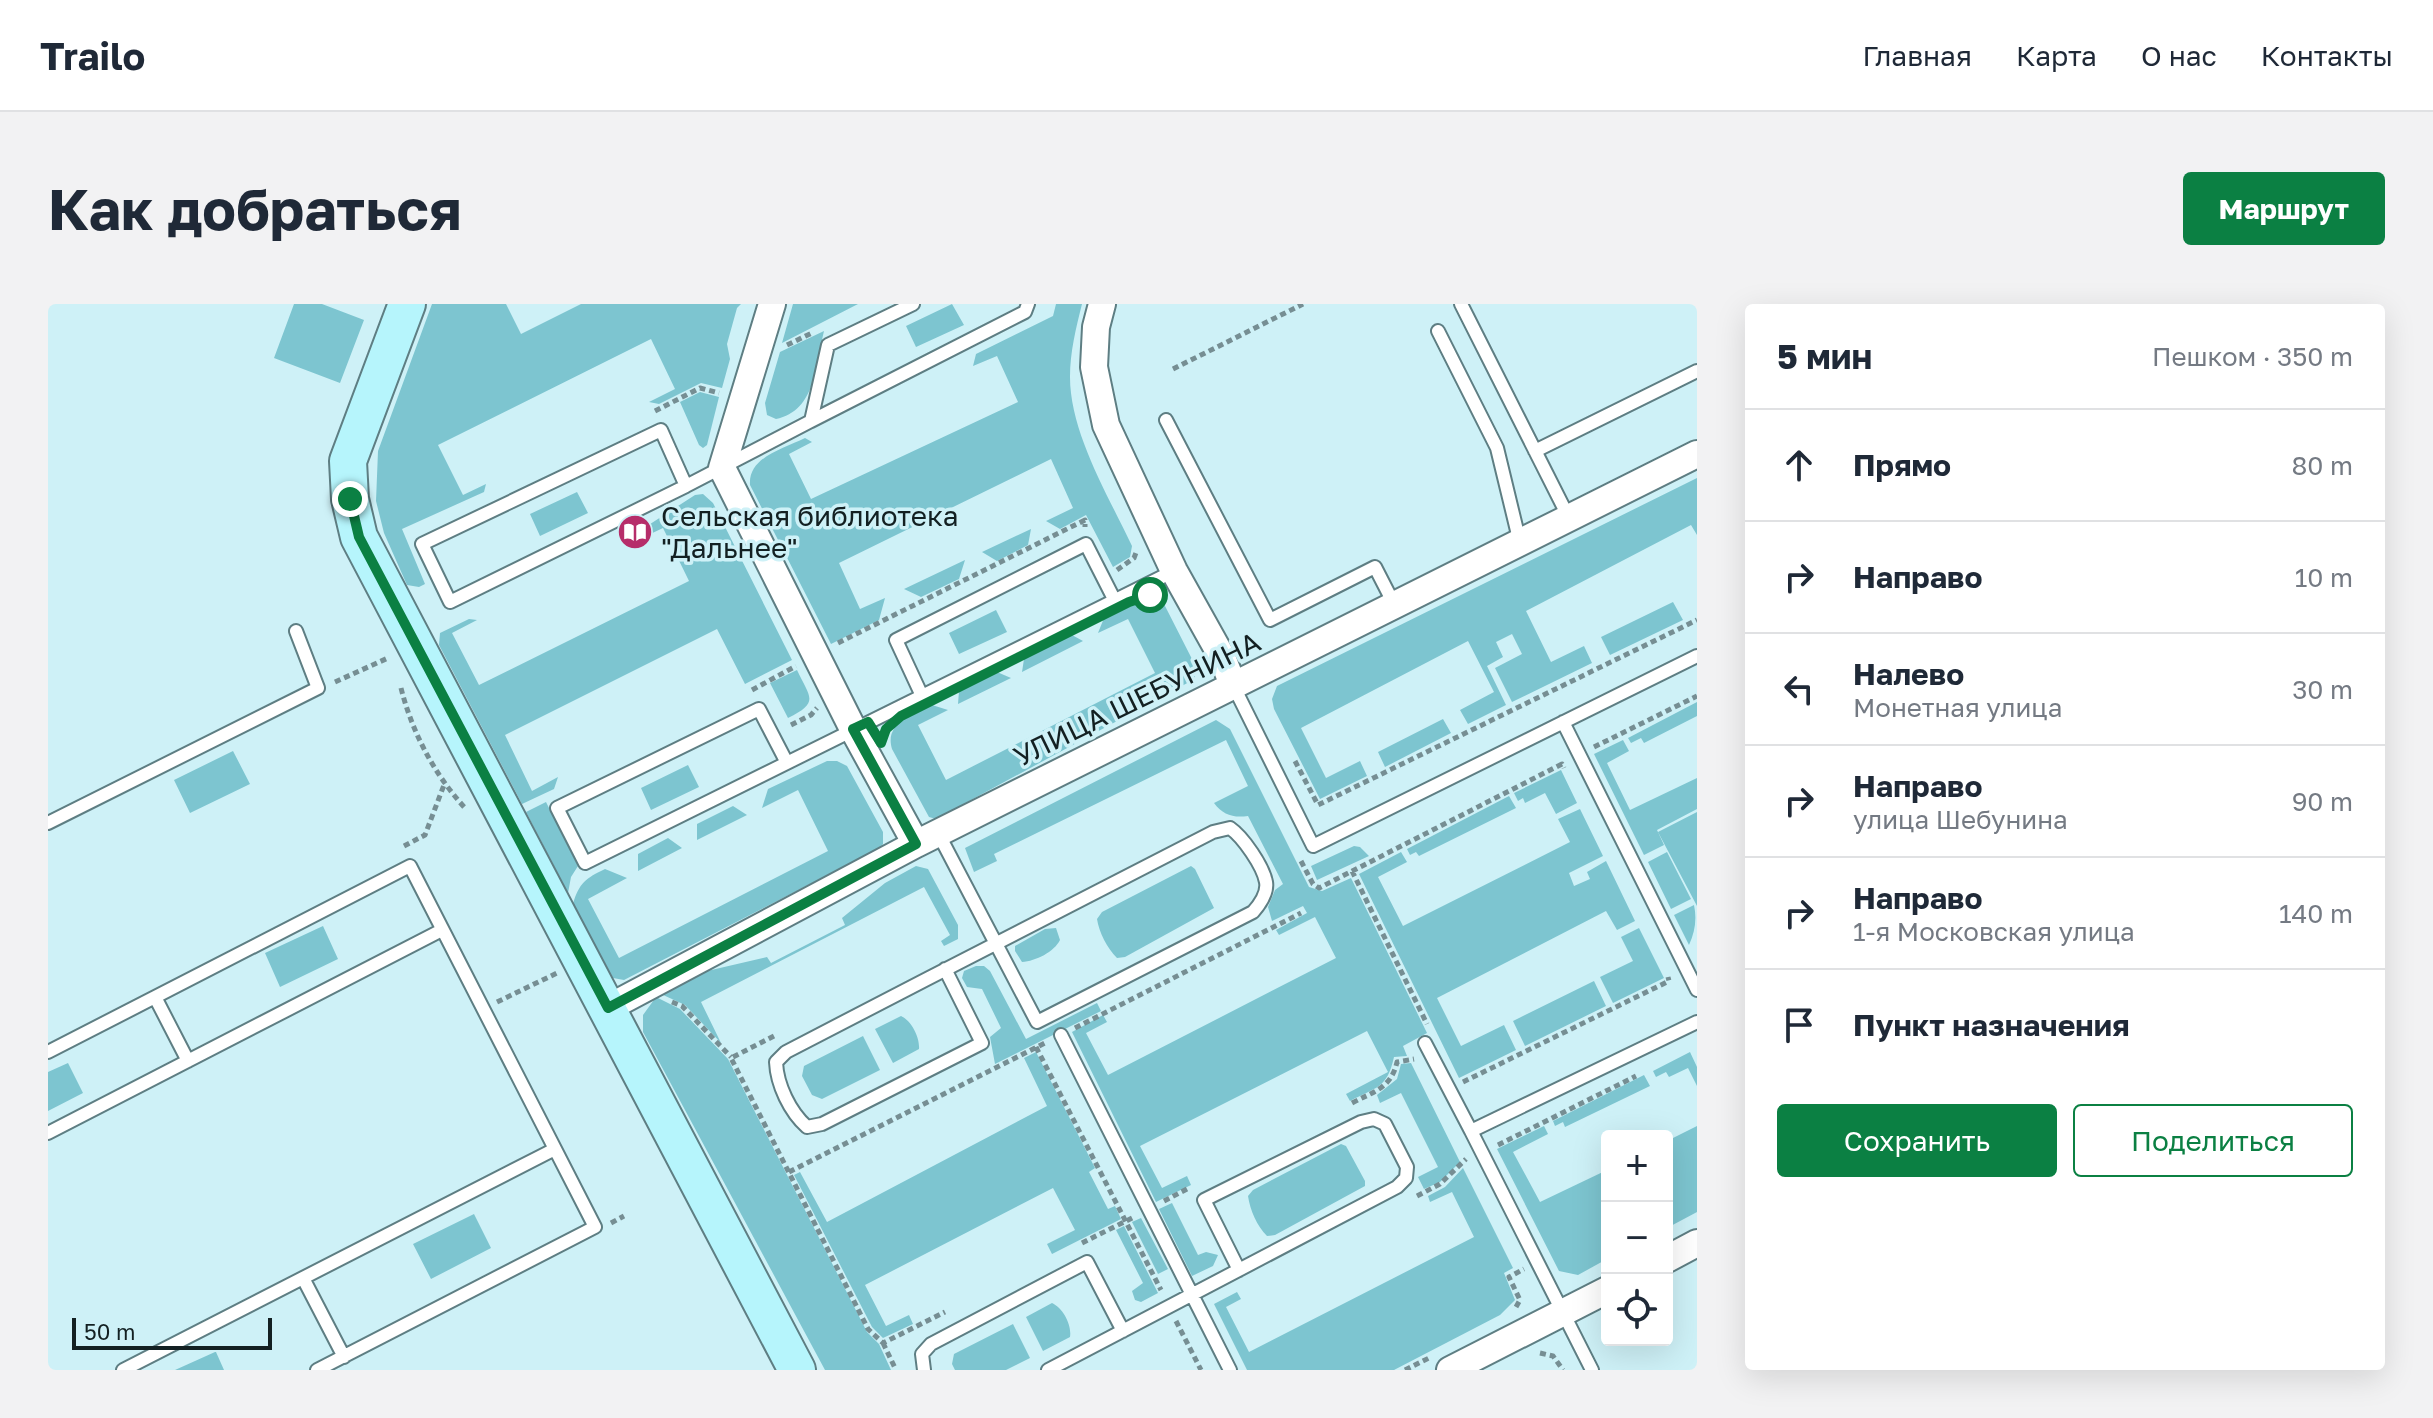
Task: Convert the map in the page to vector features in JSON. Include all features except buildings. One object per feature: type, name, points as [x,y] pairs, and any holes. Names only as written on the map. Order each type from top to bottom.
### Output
[{"type":"street","points":[[407,304],[348,461],[350,499],[359,537],[797,1370]]},
{"type":"street","points":[[772,304],[722,468],[846,733],[927,838]]},
{"type":"street","points":[[1102,304],[1096,327],[1094,367],[1106,425],[1174,571],[1222,657],[1233,685]]},
{"type":"street","name":"УЛИЦА ШЕБУНИНА","points":[[608,1008],[927,838],[1697,454]]},
{"type":"street","points":[[1673,1256],[1697,1243]]},
{"type":"street","points":[[1442,1363],[1563,1313],[1601,1293]]},
{"type":"lane","points":[[811,421],[828,345],[913,304]]},
{"type":"lane","points":[[686,486],[661,430],[422,544],[450,602],[686,486],[722,468],[1025,312],[1028,304]]},
{"type":"lane","points":[[1461,304],[1569,518]]},
{"type":"lane","points":[[1438,331],[1497,448],[1520,543]]},
{"type":"lane","points":[[1535,451],[1697,371]]},
{"type":"lane","points":[[1166,420],[1270,620],[1375,567],[1395,606]]},
{"type":"lane","points":[[922,696],[896,640],[1086,544],[1115,601]]},
{"type":"lane","points":[[786,761],[759,709],[557,808],[585,863],[1174,571]]},
{"type":"lane","points":[[48,823],[318,688],[296,631]]},
{"type":"lane","points":[[1233,685],[1313,846],[1697,656]]},
{"type":"lane","points":[[1563,722],[1697,990]]},
{"type":"lane","points":[[927,838],[998,943],[1037,1022],[1253,912],[1264,898],[1266,883],[1242,836],[1230,828],[1213,832],[998,943],[945,969],[786,1052],[776,1062],[777,1077],[797,1118],[807,1127],[822,1124],[982,1043],[945,969]]},
{"type":"lane","points":[[48,1052],[410,866],[595,1227],[317,1370]]},
{"type":"lane","points":[[48,1133],[442,930]]},
{"type":"lane","points":[[155,997],[188,1061]]},
{"type":"lane","points":[[1471,1131],[1697,1022]]},
{"type":"lane","points":[[1061,1035],[1230,1370]]},
{"type":"lane","points":[[1425,1043],[1471,1131],[1485,1147],[1537,1261],[1592,1370]]},
{"type":"lane","points":[[1048,1370],[1194,1294],[1397,1187],[1406,1178],[1407,1167],[1385,1124],[1374,1119],[1361,1122],[1204,1200],[1239,1270]]},
{"type":"lane","points":[[123,1370],[555,1149]]},
{"type":"lane","points":[[924,1370],[922,1354],[931,1344],[1087,1262],[1123,1331]]},
{"type":"lane","points":[[303,1278],[344,1357]]},
{"type":"path","points":[[1173,369],[1303,304]]},
{"type":"path","points":[[1289,750],[1318,805],[1697,620]]},
{"type":"path","points":[[318,688],[393,656]]},
{"type":"path","points":[[791,725],[811,715],[817,708],[817,696],[846,733]]},
{"type":"path","points":[[1586,751],[1697,696]]},
{"type":"path","points":[[1299,858],[1313,884],[1319,888],[1562,764],[1569,778]]},
{"type":"path","points":[[1352,871],[1429,1028]]},
{"type":"path","points":[[1457,1085],[1669,981],[1663,967]]},
{"type":"path","points":[[483,1008],[561,971]]},
{"type":"path","points":[[662,997],[682,1006],[731,1058]]},
{"type":"path","points":[[1036,1047],[1201,1370]]},
{"type":"path","points":[[1342,1109],[1383,1087],[1393,1078],[1397,1062],[1432,1056]]},
{"type":"path","points":[[1440,1184],[1485,1147],[1642,1073]]},
{"type":"path","points":[[789,1172],[868,1329],[883,1343],[896,1370]]},
{"type":"path","points":[[1068,1250],[1191,1188]]},
{"type":"path","points":[[1515,1310],[1520,1300],[1509,1277],[1537,1261]]},
{"type":"path","points":[[883,1343],[954,1307]]},
{"type":"path","points":[[1534,1354],[1543,1352],[1553,1356],[1563,1370]]},
{"type":"path","points":[[1405,1370],[1442,1363]]},
{"type":"shaded area","points":[[294,304],[322,304],[364,320],[340,383],[274,358]]},
{"type":"shaded area","points":[[432,304],[506,304],[521,334],[581,304],[741,304],[737,308],[727,344],[730,359],[722,388],[701,383],[659,404],[649,402],[675,389],[651,339],[438,445],[463,495],[486,484],[484,492],[402,529],[425,584],[419,587],[407,585],[384,533],[376,501],[378,451]]},
{"type":"shaded area","points":[[793,304],[858,304],[782,343]]},
{"type":"shaded area","points":[[952,304],[964,325],[916,347],[906,326]]},
{"type":"shaded area","points":[[1056,304],[1082,304],[1070,377],[1076,420],[1092,464],[1132,546],[1130,557],[1113,567],[1086,515],[1060,529],[1046,521],[1073,508],[1051,459],[839,563],[860,609],[885,598],[879,620],[831,644],[750,485],[755,467],[768,455],[805,438],[812,442],[789,454],[811,499],[1018,402],[997,356],[973,366],[976,354],[1053,316]]},
{"type":"shaded area","points":[[824,331],[807,396],[789,414],[776,419],[767,415],[765,403],[780,352]]},
{"type":"shaded area","points":[[700,392],[719,397],[707,445],[703,448],[680,402]]},
{"type":"shaded area","points":[[1697,478],[1697,535],[1691,525],[1526,611],[1551,662],[1584,646],[1592,663],[1512,702],[1495,668],[1522,654],[1512,634],[1496,642],[1503,657],[1487,666],[1506,705],[1468,724],[1460,710],[1494,692],[1468,641],[1301,728],[1326,778],[1360,761],[1367,776],[1320,799],[1274,709],[1272,699],[1277,686]]},
{"type":"shaded area","points":[[577,492],[588,513],[540,536],[530,514]]},
{"type":"shaded area","points":[[703,494],[713,503],[792,660],[745,684],[717,629],[505,735],[532,791],[558,777],[554,789],[522,804],[439,645],[440,633],[469,619],[477,620],[452,633],[479,685],[689,581],[663,528],[625,546],[627,539],[695,495]]},
{"type":"shaded area","points":[[1031,529],[1028,545],[997,561],[982,552]]},
{"type":"shaded area","points":[[965,560],[959,579],[921,597],[904,589]]},
{"type":"shaded area","points":[[1149,600],[1164,604],[1193,661],[1195,677],[1191,681],[936,819],[929,817],[892,749],[892,732],[896,726],[932,705],[948,710],[918,725],[946,780],[1155,673],[1128,619],[1098,633],[1104,618],[1129,605]]},
{"type":"shaded area","points":[[1673,602],[1683,620],[1610,655],[1601,637]]},
{"type":"shaded area","points":[[996,610],[1007,632],[959,654],[949,633]]},
{"type":"shaded area","points":[[1072,635],[1083,641],[1022,672],[1024,659]]},
{"type":"shaded area","points":[[797,670],[809,698],[805,708],[788,718],[770,683]]},
{"type":"shaded area","points":[[997,672],[1011,678],[958,704],[959,691]]},
{"type":"shaded area","points":[[1697,702],[1697,716],[1644,743],[1641,738],[1631,743],[1628,738]]},
{"type":"shaded area","points":[[1443,719],[1451,733],[1385,767],[1378,752]]},
{"type":"shaded area","points":[[1216,720],[1230,729],[1309,887],[1322,891],[1351,878],[1427,1033],[1403,1046],[1407,1056],[1394,1057],[1388,1075],[1379,1086],[1350,1101],[1346,1094],[1388,1072],[1367,1031],[1140,1146],[1162,1188],[1187,1176],[1191,1185],[1156,1202],[1072,1032],[1103,1015],[1107,1022],[1086,1033],[1108,1075],[1336,958],[1315,917],[1279,935],[1276,930],[1307,913],[1303,906],[1272,921],[1268,907],[1275,890],[1283,884],[1248,816],[1229,815],[1214,803],[1248,786],[1226,740],[994,854],[997,861],[974,872],[965,848]]},
{"type":"shaded area","points":[[1623,740],[1629,751],[1607,763],[1630,810],[1697,778],[1697,809],[1657,830],[1664,845],[1644,855],[1594,754]]},
{"type":"shaded area","points":[[233,751],[250,784],[190,813],[174,780]]},
{"type":"shaded area","points":[[827,761],[837,761],[847,766],[883,832],[880,848],[624,980],[613,978],[573,904],[584,882],[605,869],[627,878],[588,899],[619,958],[828,851],[798,790],[762,808],[768,789]]},
{"type":"shaded area","points":[[688,765],[699,787],[651,810],[641,788]]},
{"type":"shaded area","points":[[1561,770],[1577,803],[1556,814],[1545,793],[1525,803],[1523,798],[1518,801],[1514,793]]},
{"type":"shaded area","points":[[1509,796],[1516,808],[1419,856],[1416,852],[1410,855],[1407,849]]},
{"type":"shaded area","points":[[546,802],[578,866],[571,877],[568,893],[526,812]]},
{"type":"shaded area","points":[[733,806],[747,815],[697,840],[697,824]]},
{"type":"shaded area","points":[[1580,809],[1603,856],[1569,873],[1574,886],[1590,879],[1587,872],[1606,861],[1635,921],[1617,930],[1606,911],[1437,998],[1461,1046],[1504,1025],[1516,1050],[1459,1078],[1359,874],[1401,852],[1407,862],[1378,877],[1403,926],[1570,842],[1558,819]]},
{"type":"shaded area","points":[[1697,812],[1697,906],[1658,832]]},
{"type":"shaded area","points":[[668,838],[682,848],[638,871],[638,854]]},
{"type":"shaded area","points":[[1354,846],[1360,847],[1369,856],[1317,880],[1311,866]]},
{"type":"shaded area","points":[[1667,852],[1691,899],[1671,909],[1648,862]]},
{"type":"shaded area","points":[[916,866],[928,869],[958,925],[958,939],[944,946],[941,941],[950,935],[924,887],[701,1002],[721,1043],[685,1005],[661,994],[707,971],[767,957],[771,963],[845,925],[842,918],[885,883]]},
{"type":"shaded area","points":[[1191,866],[1214,908],[1125,957],[1117,958],[1100,929],[1097,919],[1102,912]]},
{"type":"shaded area","points":[[1694,905],[1695,925],[1689,945],[1674,915]]},
{"type":"shaded area","points":[[323,926],[338,959],[280,987],[265,953]]},
{"type":"shaded area","points":[[1056,928],[1060,940],[1054,948],[1039,958],[1022,962],[1015,946],[1045,929]]},
{"type":"shaded area","points":[[1639,928],[1664,978],[1613,1003],[1600,977],[1633,961],[1621,937]]},
{"type":"shaded area","points":[[984,966],[990,971],[1026,1039],[1097,1003],[1101,1011],[995,1064],[990,1037],[1001,1028],[982,989],[967,987],[962,978],[964,971]]},
{"type":"shaded area","points":[[1594,981],[1606,1006],[1525,1046],[1513,1021]]},
{"type":"shaded area","points":[[656,997],[680,1009],[728,1059],[867,1332],[879,1344],[891,1370],[825,1370],[643,1032],[643,1015]]},
{"type":"shaded area","points":[[901,1016],[914,1030],[919,1049],[893,1063],[875,1029]]},
{"type":"shaded area","points":[[863,1036],[880,1070],[822,1099],[812,1095],[802,1076],[804,1066]]},
{"type":"shaded area","points":[[1036,1052],[1095,1168],[1089,1172],[1108,1209],[1115,1206],[1121,1219],[1052,1254],[1047,1244],[1075,1230],[1053,1188],[865,1285],[886,1326],[909,1315],[913,1324],[883,1338],[872,1327],[794,1175],[800,1172],[827,1222],[1047,1106],[1024,1058]]},
{"type":"shaded area","points":[[1690,1052],[1697,1067],[1697,1086],[1688,1068],[1669,1077],[1666,1072],[1656,1077],[1653,1071]]},
{"type":"shaded area","points":[[68,1063],[83,1093],[48,1111],[48,1072]]},
{"type":"shaded area","points":[[1411,1063],[1460,1162],[1440,1182],[1424,1189],[1418,1177],[1438,1167],[1401,1093],[1380,1103],[1377,1095],[1397,1079],[1401,1064]]},
{"type":"shaded area","points":[[1644,1075],[1650,1086],[1565,1127],[1563,1122],[1555,1126],[1553,1121]]},
{"type":"shaded area","points":[[1544,1126],[1548,1134],[1513,1152],[1540,1202],[1601,1173],[1601,1262],[1578,1275],[1559,1271],[1497,1149]]},
{"type":"shaded area","points":[[1697,1126],[1697,1212],[1673,1225],[1673,1202],[1673,1138]]},
{"type":"shaded area","points":[[1341,1144],[1346,1146],[1365,1186],[1275,1235],[1267,1236],[1254,1218],[1248,1196],[1253,1190]]},
{"type":"shaded area","points":[[1463,1168],[1513,1268],[1504,1273],[1515,1300],[1500,1315],[1394,1370],[1247,1370],[1214,1304],[1237,1292],[1241,1299],[1226,1307],[1249,1352],[1474,1237],[1452,1192],[1430,1202],[1428,1196],[1445,1187]]},
{"type":"shaded area","points":[[1172,1203],[1198,1255],[1206,1252],[1218,1255],[1213,1266],[1192,1276],[1159,1209]]},
{"type":"shaded area","points":[[474,1214],[491,1248],[431,1279],[413,1244]]},
{"type":"shaded area","points":[[1141,1218],[1168,1269],[1158,1274],[1132,1222]]},
{"type":"shaded area","points":[[1124,1226],[1158,1293],[1141,1302],[1135,1300],[1132,1291],[1143,1283],[1116,1230]]},
{"type":"shaded area","points":[[1052,1303],[1066,1317],[1070,1337],[1043,1351],[1026,1317]]},
{"type":"shaded area","points":[[1013,1324],[1030,1358],[1006,1370],[955,1370],[952,1364],[954,1354]]},
{"type":"shaded area","points":[[215,1352],[224,1370],[175,1370]]},
{"type":"place","name":"Сельская библиотека \"Дальнее\"","points":[[635,532]]},
{"type":"route","points":[[350,499],[359,537],[608,1008],[916,844],[853,729],[868,722],[881,743],[886,729],[901,716],[1129,602],[1150,595]]}]
